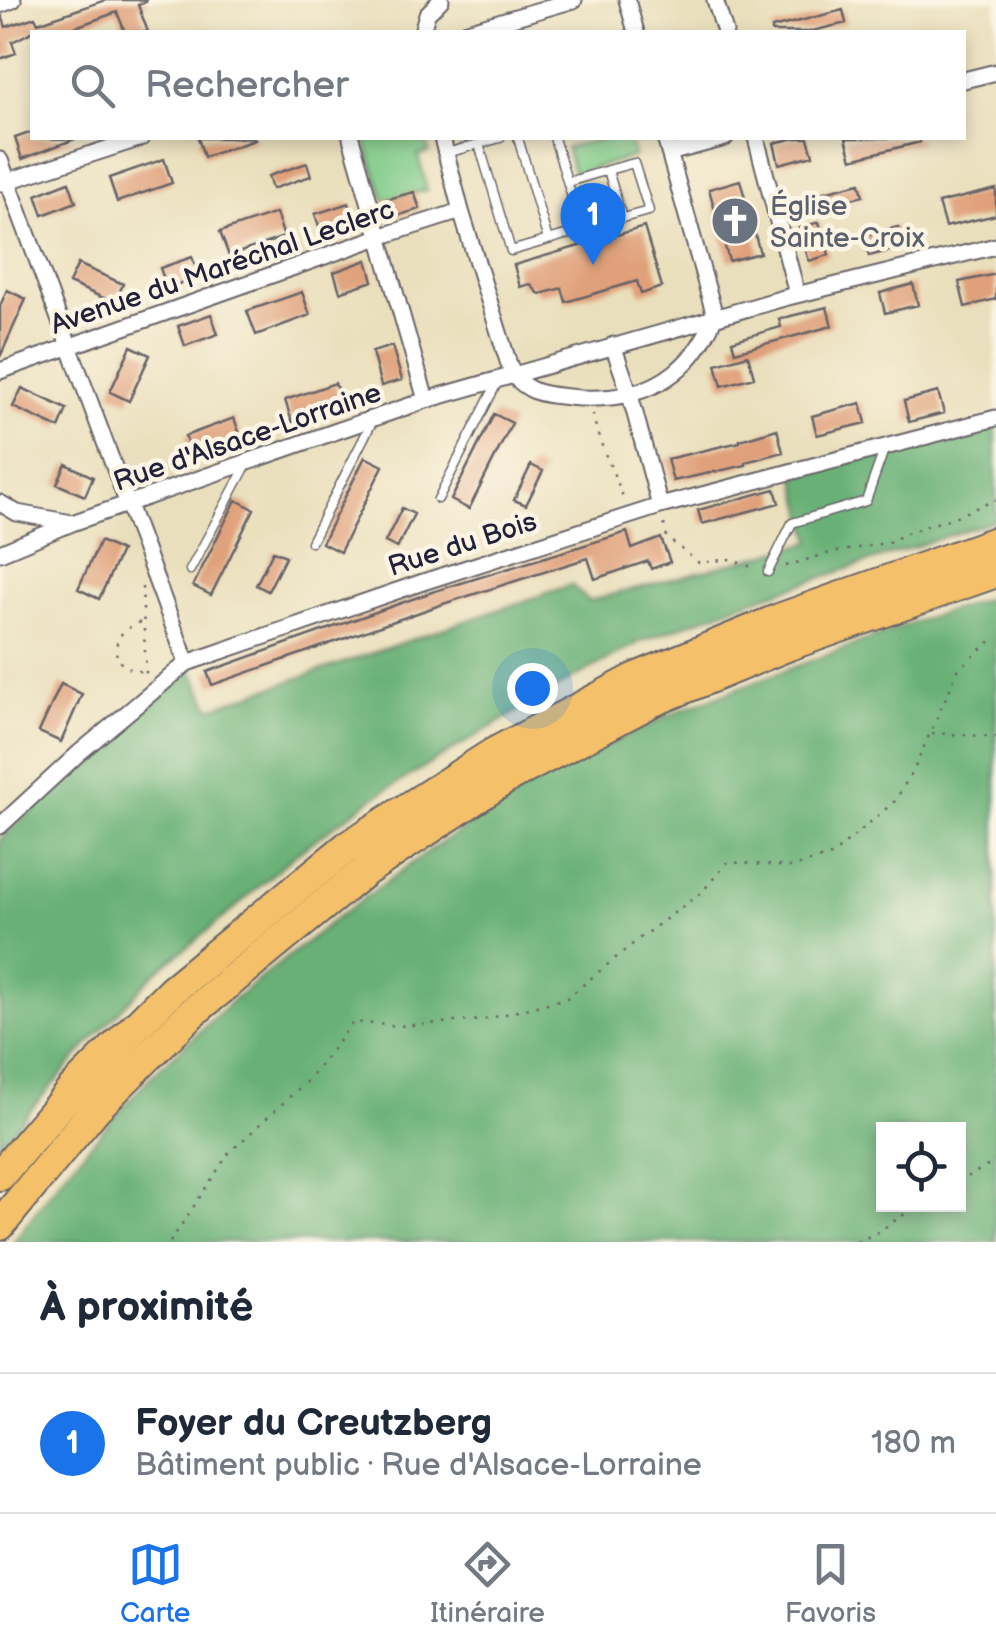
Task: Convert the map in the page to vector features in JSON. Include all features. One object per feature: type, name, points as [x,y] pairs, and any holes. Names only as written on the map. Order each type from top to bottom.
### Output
[{"type":"highway","points":[[0,1175],[74,1089],[172,990],[347,847],[494,753],[655,670],[779,618],[996,542]]},
{"type":"highway","points":[[0,1224],[96,1108],[193,1012],[365,870],[507,778],[668,695],[788,645],[996,572]]},
{"type":"street","points":[[0,5],[13,0]]},
{"type":"street","points":[[423,30],[427,14],[441,0]]},
{"type":"street","points":[[468,30],[516,8],[574,0]]},
{"type":"street","points":[[627,0],[635,30]]},
{"type":"street","points":[[715,0],[724,30]]},
{"type":"street","points":[[966,80],[996,72]]},
{"type":"street","points":[[4,182],[135,140]]},
{"type":"street","points":[[352,140],[426,400]]},
{"type":"street","points":[[444,145],[506,376],[545,395],[590,399],[630,395],[662,382],[706,340],[716,316],[667,145],[708,140]]},
{"type":"street","points":[[757,140],[797,294]]},
{"type":"street","points":[[0,160],[4,182],[187,662]]},
{"type":"street","name":"Avenue du Maréchal Leclerc","points":[[0,371],[379,237],[461,212]]},
{"type":"street","name":"Rue d'Alsace-Lorraine","points":[[0,553],[72,523],[426,400],[797,294],[996,246]]},
{"type":"street","points":[[613,345],[660,506]]},
{"type":"street","name":"Rue du Bois","points":[[0,826],[187,662],[660,506],[996,418]]},
{"type":"street","points":[[0,503],[17,513],[72,523]]},
{"type":"lane","points":[[444,145],[493,140]]},
{"type":"lane","points":[[519,140],[548,240]]},
{"type":"lane","points":[[555,140],[582,230]]},
{"type":"lane","points":[[480,144],[511,251],[648,210],[634,162],[568,182]]},
{"type":"lane","points":[[608,170],[622,218]]},
{"type":"lane","points":[[438,499],[506,376]]},
{"type":"lane","points":[[312,542],[374,418]]},
{"type":"lane","points":[[768,572],[792,522],[866,501],[885,447]]},
{"type":"lane","points":[[190,570],[248,462]]},
{"type":"path","points":[[590,399],[597,435],[630,516]]},
{"type":"path","points":[[666,531],[668,538],[699,562],[729,559],[768,572],[826,554],[895,540],[902,534],[944,523],[996,500]]},
{"type":"path","points":[[148,696],[142,579],[150,562]]},
{"type":"path","points":[[143,621],[122,632],[115,646],[117,660],[132,670],[146,672]]},
{"type":"path","points":[[170,1242],[228,1153],[309,1079],[353,1022],[399,1026],[483,1020],[567,998],[701,893],[728,862],[792,867],[831,856],[896,801],[959,668],[996,637]]},
{"type":"path","points":[[930,733],[996,737]]},
{"type":"path","points":[[966,1178],[996,1161]]},
{"type":"path","points":[[858,1242],[906,1212]]},
{"type":"path","points":[[876,1233],[880,1242]]},
{"type":"green space","points":[[365,140],[426,140],[429,152],[418,155],[427,190],[384,200]]},
{"type":"green space","points":[[595,140],[630,140],[634,156],[574,174],[566,148]]},
{"type":"green space","points":[[996,426],[996,520],[642,641],[373,798],[294,855],[155,973],[0,1145],[0,839],[191,669],[211,708],[571,585],[589,601],[812,542],[795,476]]},
{"type":"green space","points":[[996,596],[996,1242],[13,1242],[61,1178],[148,1079],[232,1001],[430,850],[551,772],[683,709],[909,624]]},
{"type":"building","points":[[106,0],[146,0],[138,5],[147,30],[124,30],[117,12],[75,27],[76,30],[30,30],[12,42],[16,53],[0,59],[0,16],[6,27],[35,17],[38,23]]},
{"type":"building","points":[[843,10],[846,23],[816,30],[772,28]]},
{"type":"building","points":[[30,133],[30,140],[72,140],[22,159],[15,138]]},
{"type":"building","points":[[199,140],[255,140],[204,157]]},
{"type":"building","points":[[809,140],[813,155],[779,164],[774,143]]},
{"type":"building","points":[[847,140],[920,140],[920,142],[852,159]]},
{"type":"building","points":[[164,159],[172,183],[117,202],[109,178]]},
{"type":"building","points":[[307,163],[311,176],[272,189],[268,176]]},
{"type":"building","name":"Église Sainte-Croix","points":[[740,180],[760,253],[729,261],[709,189]]},
{"type":"building","points":[[69,182],[76,202],[43,215],[36,195]]},
{"type":"building","points":[[860,183],[863,196],[823,206],[820,193]]},
{"type":"building","points":[[996,189],[996,215],[945,227],[938,203]]},
{"type":"building","points":[[414,192],[420,209],[390,218],[384,200]]},
{"type":"building","points":[[349,203],[356,224],[322,235],[315,214]]},
{"type":"building","points":[[276,213],[284,237],[229,256],[220,232]]},
{"type":"building","points":[[819,222],[829,255],[809,261],[799,228]]},
{"type":"building","points":[[644,227],[662,287],[641,294],[637,281],[566,302],[562,288],[541,294],[530,284],[520,287],[514,265]]},
{"type":"building","points":[[898,227],[903,247],[869,256],[864,235]]},
{"type":"building","points":[[192,257],[199,277],[167,288],[160,268]]},
{"type":"building","points":[[367,260],[373,281],[340,292],[334,272]]},
{"type":"building","points":[[78,264],[123,284],[115,303],[69,283]]},
{"type":"building","points":[[996,274],[996,299],[965,307],[959,282]]},
{"type":"building","points":[[913,284],[918,305],[885,313],[880,293]]},
{"type":"building","points":[[7,290],[26,299],[0,357],[0,306]]},
{"type":"building","points":[[302,292],[310,315],[256,335],[247,311]]},
{"type":"building","points":[[827,307],[832,326],[735,352],[732,341],[781,327],[779,319]]},
{"type":"building","points":[[211,314],[218,334],[185,346],[178,326]]},
{"type":"building","points":[[131,346],[150,355],[129,401],[110,392]]},
{"type":"building","points":[[392,346],[402,380],[381,386],[372,352]]},
{"type":"building","points":[[748,355],[754,377],[722,386],[716,364]]},
{"type":"building","points":[[335,383],[342,405],[292,422],[285,400]]},
{"type":"building","points":[[22,388],[67,409],[59,428],[13,407]]},
{"type":"building","points":[[938,392],[944,413],[909,422],[904,401]]},
{"type":"building","points":[[861,403],[866,423],[817,435],[812,416]]},
{"type":"building","points":[[494,414],[512,423],[469,509],[451,500]]},
{"type":"building","points":[[234,418],[242,440],[193,458],[185,436]]},
{"type":"building","points":[[777,429],[783,452],[746,465],[673,481],[667,459]]},
{"type":"building","points":[[365,457],[383,466],[340,552],[322,543]]},
{"type":"building","points":[[66,464],[93,477],[85,496],[57,484]]},
{"type":"building","points":[[531,465],[543,471],[526,505],[514,500]]},
{"type":"building","points":[[775,489],[779,503],[702,524],[698,510]]},
{"type":"building","points":[[236,500],[254,509],[211,595],[193,586]]},
{"type":"building","points":[[402,508],[414,514],[397,548],[385,542]]},
{"type":"building","points":[[627,532],[632,549],[661,538],[670,562],[651,569],[648,561],[595,579],[588,558],[212,685],[207,672],[432,592]]},
{"type":"building","points":[[100,541],[121,551],[99,599],[78,589]]},
{"type":"building","points":[[273,551],[286,556],[268,591],[256,585]]},
{"type":"building","points":[[61,684],[82,694],[61,742],[39,732]]},
{"type":"place","name":"Église Sainte-Croix","points":[[735,221]]},
{"type":"place","name":"Foyer du Creutzberg","points":[[593,265]]}]
